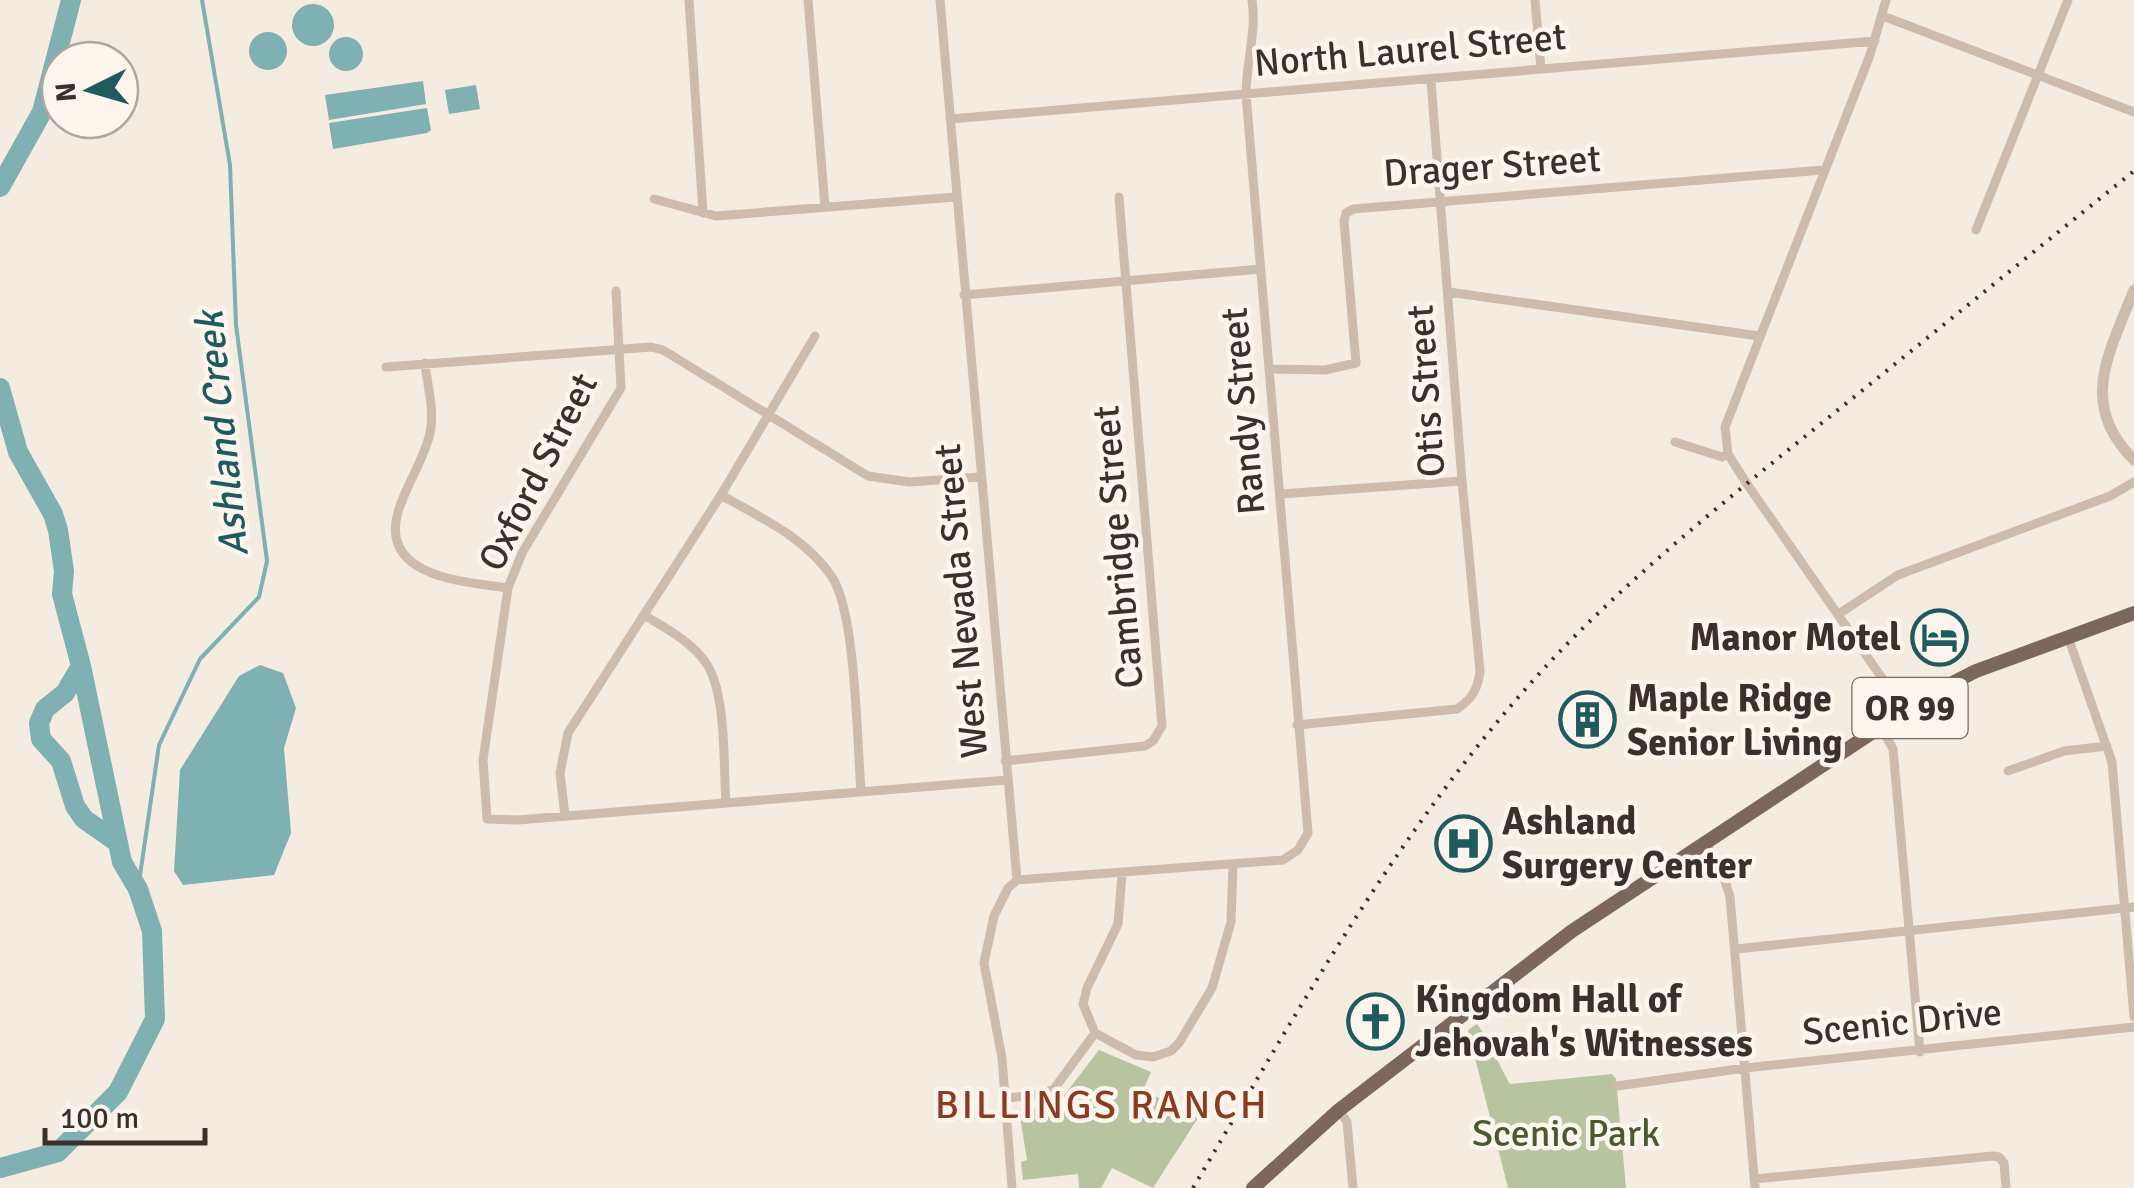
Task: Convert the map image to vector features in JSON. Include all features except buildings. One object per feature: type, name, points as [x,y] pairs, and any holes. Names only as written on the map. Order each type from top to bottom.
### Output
[{"type":"main road","name":"OR 99","points":[[1254,1188],[1338,1110],[1572,931],[1905,711],[1952,682],[2134,613]]},
{"type":"street","points":[[689,0],[703,213]]},
{"type":"street","points":[[808,0],[826,207]]},
{"type":"street","name":"West Nevada Street","points":[[940,0],[1016,880]]},
{"type":"street","name":"Randy Street","points":[[1233,865],[1292,856],[1306,839],[1308,818],[1246,94],[1254,26],[1252,0]]},
{"type":"street","points":[[1535,0],[1541,70]]},
{"type":"street","points":[[1886,0],[1875,41],[1759,336],[1724,436],[1728,454],[1746,484],[1905,711]]},
{"type":"street","points":[[1976,230],[2068,0]]},
{"type":"street","points":[[1883,16],[2134,112]]},
{"type":"street","name":"North Laurel Street","points":[[950,119],[1875,41]]},
{"type":"street","name":"Otis Street","points":[[1298,724],[1457,709],[1473,696],[1480,671],[1431,81]]},
{"type":"street","name":"Drager Street","points":[[1270,369],[1325,370],[1356,363],[1344,221],[1352,208],[1823,170]]},
{"type":"street","name":"Cambridge Street","points":[[1005,760],[1145,746],[1154,741],[1162,726],[1119,196]]},
{"type":"street","points":[[654,199],[716,216],[956,197]]},
{"type":"street","points":[[964,295],[1261,269]]},
{"type":"street","points":[[2134,290],[2104,369],[2101,396],[2111,431],[2134,460]]},
{"type":"street","name":"Oxford Street","points":[[565,816],[487,819],[483,760],[508,588],[522,553],[621,388],[616,291]]},
{"type":"street","points":[[1450,292],[1759,336]]},
{"type":"street","points":[[815,336],[720,495],[568,732],[560,773],[565,816],[1008,780]]},
{"type":"street","points":[[386,366],[651,346],[868,476],[909,482],[980,477]]},
{"type":"street","points":[[425,363],[430,434],[398,512],[398,540],[412,562],[430,574],[508,588]]},
{"type":"street","points":[[1675,442],[1722,458],[1728,454]]},
{"type":"street","points":[[1280,494],[1462,482]]},
{"type":"street","points":[[1840,613],[1898,575],[2060,515],[2134,482]]},
{"type":"street","points":[[720,495],[794,538],[822,565],[838,588],[846,618],[861,791]]},
{"type":"street","points":[[644,615],[678,636],[708,666],[716,684],[726,802]]},
{"type":"street","points":[[2068,637],[2107,746],[2116,786],[2130,907],[2134,1017]]},
{"type":"street","points":[[1881,727],[1893,749],[1920,1052]]},
{"type":"street","points":[[2008,771],[2064,751],[2107,746]]},
{"type":"street","points":[[1706,843],[1727,884],[1736,949],[1754,1184],[1993,1156],[2004,1163],[2006,1188]]},
{"type":"street","points":[[1012,1188],[1007,1098],[984,964],[994,916],[1008,888],[1016,880],[1233,865],[1231,922],[1220,967],[1202,1008],[1180,1043],[1162,1055],[1145,1057],[1095,1033],[1086,1018],[1083,996],[1118,924],[1122,874]]},
{"type":"street","points":[[1736,949],[2130,907]]},
{"type":"street","name":"Scenic Drive","points":[[1617,1086],[1745,1068],[2134,1027]]},
{"type":"street","points":[[1007,1098],[1041,1094],[1054,1088],[1095,1033]]},
{"type":"street","points":[[1338,1110],[1347,1122],[1353,1188]]},
{"type":"green space","name":"Scenic Park","points":[[1477,1024],[1510,1084],[1612,1074],[1616,1079],[1626,1188],[1508,1188],[1468,1030]]},
{"type":"green space","points":[[1099,1050],[1151,1072],[1143,1090],[1198,1118],[1153,1188],[1112,1168],[1101,1188],[1079,1188],[1078,1174],[1023,1180],[1021,1162],[1027,1160],[1019,1110],[1052,1105],[1062,1098]]},
{"type":"water","points":[[313,4],[328,10],[334,25],[328,40],[313,46],[298,40],[292,25],[298,10]]},
{"type":"water","points":[[268,32],[282,37],[287,51],[282,65],[268,70],[254,65],[249,51],[254,37]]},
{"type":"water","points":[[346,37],[358,42],[363,54],[358,66],[346,71],[334,66],[329,54],[334,42]]},
{"type":"water","points":[[423,81],[426,104],[329,120],[325,95]]},
{"type":"water","points":[[476,85],[480,109],[449,114],[445,90]]},
{"type":"water","points":[[427,108],[431,130],[427,133],[333,149],[329,123]]},
{"type":"water","points":[[260,665],[283,673],[296,708],[284,748],[291,833],[274,875],[183,885],[174,871],[180,770],[239,676]]},
{"type":"waterway","points":[[0,187],[42,112],[71,0]]},
{"type":"waterway","name":"Ashland Creek","points":[[138,889],[159,745],[200,659],[259,597],[267,561],[236,325],[230,165],[202,0]]},
{"type":"waterway","points":[[0,388],[18,452],[58,530],[64,571],[62,594],[122,862],[138,889],[152,931],[155,1019],[118,1092],[58,1152],[0,1168]]},
{"type":"waterway","points":[[81,666],[65,693],[45,709],[39,723],[41,739],[61,761],[75,806],[84,819],[117,842]]},
{"type":"railway","points":[[1193,1188],[1321,973],[1412,834],[1461,767],[1570,641],[1729,498],[2134,171]]},
{"type":"place","name":"Manor Motel","points":[[1940,637]]},
{"type":"place","name":"Maple Ridge Senior Living","points":[[1588,720]]},
{"type":"place","name":"Ashland Surgery Center","points":[[1463,843]]},
{"type":"place","name":"Kingdom Hall of Jehovah's Witnesses","points":[[1376,1021]]},
{"type":"district","name":"BILLINGS RANCH","points":[[1102,1105]]}]
